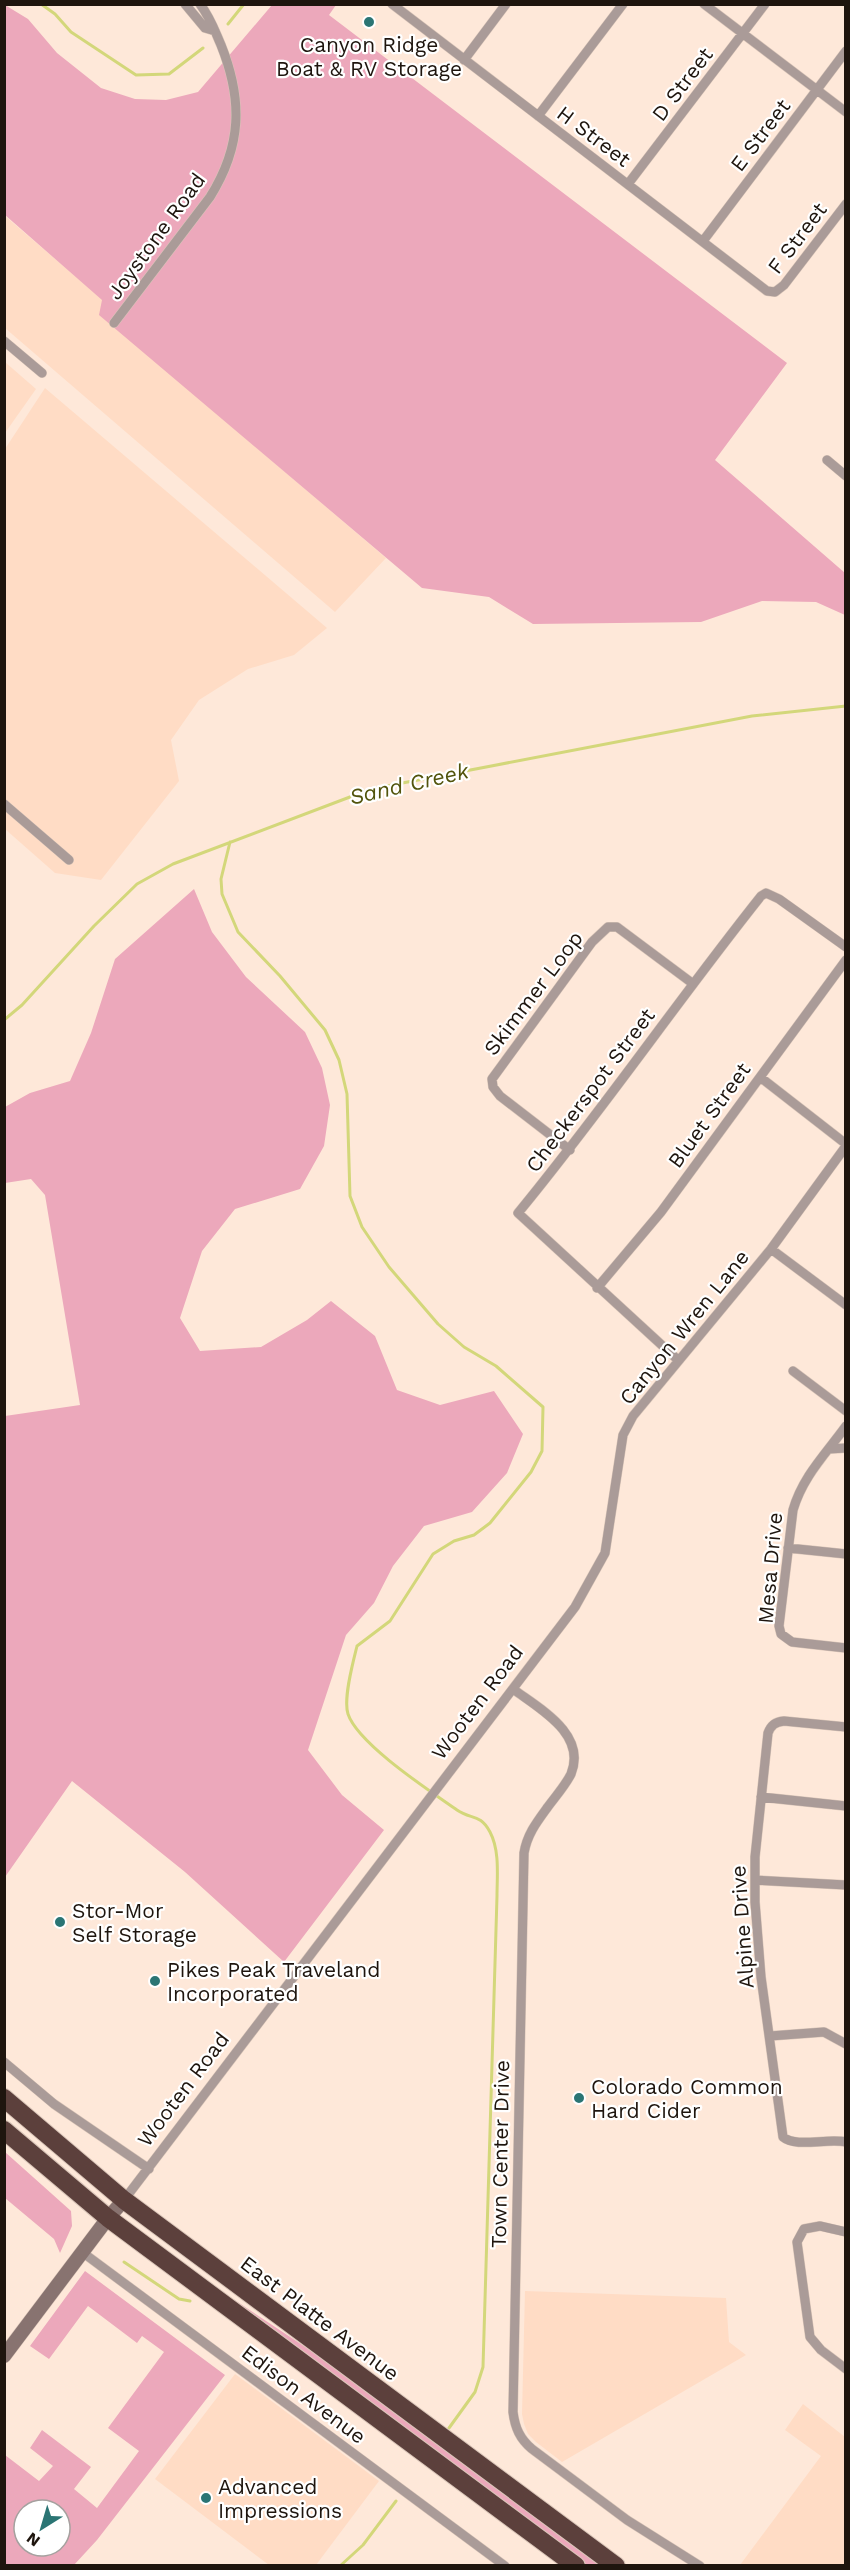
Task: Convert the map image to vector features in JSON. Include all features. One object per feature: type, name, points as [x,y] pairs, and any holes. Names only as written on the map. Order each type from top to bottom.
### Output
[{"type":"highway","name":"East Platte Avenue","points":[[4,2098],[124,2200],[616,2565]]},
{"type":"highway","points":[[4,2130],[108,2218],[576,2565]]},
{"type":"street","name":"Joystone Road","points":[[185,4],[205,28],[215,31]]},
{"type":"street","name":"Joystone Road","points":[[114,323],[210,196],[220,180],[234,141],[237,104],[232,74],[212,20],[200,4]]},
{"type":"street","name":"H Street","points":[[392,4],[766,291],[776,295]]},
{"type":"street","points":[[464,60],[506,4]]},
{"type":"street","points":[[538,116],[623,4]]},
{"type":"street","points":[[704,4],[846,112]]},
{"type":"street","name":"D Street","points":[[628,184],[765,4]]},
{"type":"street","name":"E Street","points":[[703,241],[846,51]]},
{"type":"street","name":"F Street","points":[[776,295],[846,204]]},
{"type":"street","points":[[4,341],[42,373]]},
{"type":"street","points":[[827,460],[846,476]]},
{"type":"street","points":[[4,804],[69,860]]},
{"type":"street","name":"Checkerspot Street","points":[[678,1360],[518,1214],[570,1150],[692,983],[761,896],[766,893],[779,899],[846,947]]},
{"type":"street","name":"Skimmer Loop","points":[[570,1150],[500,1096],[493,1087],[492,1078],[540,1012],[592,942],[608,927],[617,927],[692,983]]},
{"type":"street","name":"Bluet Street","points":[[597,1288],[661,1212],[846,960]]},
{"type":"street","points":[[760,1077],[846,1145]]},
{"type":"street","name":"Canyon Wren Lane","points":[[545,1645],[575,1607],[605,1553],[623,1435],[633,1416],[771,1249],[846,1145]]},
{"type":"street","points":[[771,1249],[846,1305]]},
{"type":"street","points":[[793,1371],[846,1411]]},
{"type":"street","name":"Mesa Drive","points":[[846,1426],[810,1471],[799,1491],[793,1510],[779,1626],[781,1634],[792,1642],[846,1648]]},
{"type":"street","points":[[829,1449],[846,1448]]},
{"type":"street","points":[[788,1548],[846,1554]]},
{"type":"street","name":"Wooten Road","points":[[4,2356],[108,2218],[149,2169],[545,1645]]},
{"type":"street","name":"Town Center Drive","points":[[513,1689],[556,1721],[565,1731],[573,1751],[573,1761],[567,1781],[530,1833],[524,1853],[513,2412],[515,2425],[532,2450],[627,2520],[700,2565]]},
{"type":"street","name":"Alpine Drive","points":[[846,1727],[784,1720],[771,1726],[761,1797],[755,1880],[761,1977],[783,2137],[795,2143],[828,2140],[846,2142]]},
{"type":"street","points":[[761,1797],[846,1806]]},
{"type":"street","points":[[755,1880],[846,1885]]},
{"type":"street","points":[[770,2036],[825,2032],[846,2044]]},
{"type":"street","points":[[4,2062],[54,2104],[149,2169]]},
{"type":"street","points":[[846,2232],[811,2227],[804,2229],[797,2242],[810,2337],[821,2350],[846,2369]]},
{"type":"street","name":"Edison Avenue","points":[[82,2252],[505,2565]]},
{"type":"shaded area","points":[[5,5],[28,19],[57,53],[101,88],[135,99],[166,100],[198,92],[272,5],[336,5],[329,15],[787,363],[715,460],[845,573],[845,615],[816,602],[762,601],[701,622],[533,624],[489,597],[422,588],[99,315],[102,300],[5,215]]},
{"type":"shaded area","points":[[5,216],[103,300],[244,437],[386,558],[335,612],[5,328]]},
{"type":"shaded area","points":[[5,362],[36,389],[5,433]]},
{"type":"shaded area","points":[[45,388],[327,628],[294,655],[248,669],[199,700],[171,740],[179,781],[101,880],[55,873],[5,829],[5,449]]},
{"type":"shaded area","points":[[194,889],[212,932],[246,977],[305,1032],[322,1068],[330,1105],[324,1146],[300,1189],[235,1209],[202,1251],[180,1318],[200,1351],[261,1347],[307,1320],[331,1301],[375,1336],[397,1390],[440,1405],[494,1391],[523,1434],[507,1473],[472,1512],[424,1526],[393,1566],[374,1603],[346,1635],[308,1750],[342,1795],[384,1830],[284,1962],[185,1872],[72,1781],[5,1877],[5,1416],[80,1405],[45,1195],[31,1179],[5,1183],[5,1107],[30,1093],[70,1081],[91,1033],[115,959]]},
{"type":"shaded area","points":[[5,2152],[71,2211],[72,2226],[60,2253],[54,2239],[5,2198]]},
{"type":"shaded area","points":[[85,2271],[225,2375],[97,2540],[74,2565],[5,2565],[5,2455],[39,2481],[53,2466],[30,2448],[42,2430],[91,2467],[74,2489],[97,2508],[139,2451],[108,2428],[164,2352],[142,2336],[137,2343],[88,2306],[49,2359],[30,2346]]},
{"type":"shaded area","points":[[221,2291],[325,2360],[605,2565],[583,2565]]},
{"type":"shaded area","points":[[525,2291],[726,2298],[729,2342],[746,2355],[562,2462],[528,2434],[524,2424],[522,2414]]},
{"type":"shaded area","points":[[235,2374],[379,2481],[316,2565],[269,2565],[155,2479]]},
{"type":"shaded area","points":[[803,2404],[845,2437],[845,2565],[740,2565],[821,2456],[785,2430]]},
{"type":"waterway","points":[[41,4],[55,14],[71,32],[136,75],[169,74],[203,48]]},
{"type":"waterway","points":[[228,24],[244,4]]},
{"type":"waterway","name":"Sand Creek","points":[[4,1020],[22,1005],[94,926],[137,884],[173,864],[371,789],[752,716],[846,706]]},
{"type":"waterway","points":[[230,842],[221,879],[222,894],[238,932],[280,976],[325,1030],[339,1060],[347,1094],[350,1196],[362,1227],[389,1267],[438,1324],[464,1347],[496,1366],[543,1407],[542,1451],[531,1472],[490,1523],[474,1535],[454,1541],[433,1554],[390,1621],[357,1646],[347,1699],[348,1714],[365,1739],[430,1791],[462,1813],[483,1822],[493,1839],[497,1855],[483,2367],[475,2392],[449,2428]]},
{"type":"waterway","points":[[124,2262],[179,2299],[190,2301]]},
{"type":"waterway","points":[[340,2566],[363,2545],[396,2501]]},
{"type":"place","name":"Canyon Ridge Boat & RV Storage","points":[[369,22]]},
{"type":"place","name":"Stor-Mor Self Storage","points":[[60,1922]]},
{"type":"place","name":"Pikes Peak Traveland Incorporated","points":[[155,1981]]},
{"type":"place","name":"Colorado Common Hard Cider","points":[[579,2098]]},
{"type":"place","name":"Advanced Impressions","points":[[206,2498]]}]
